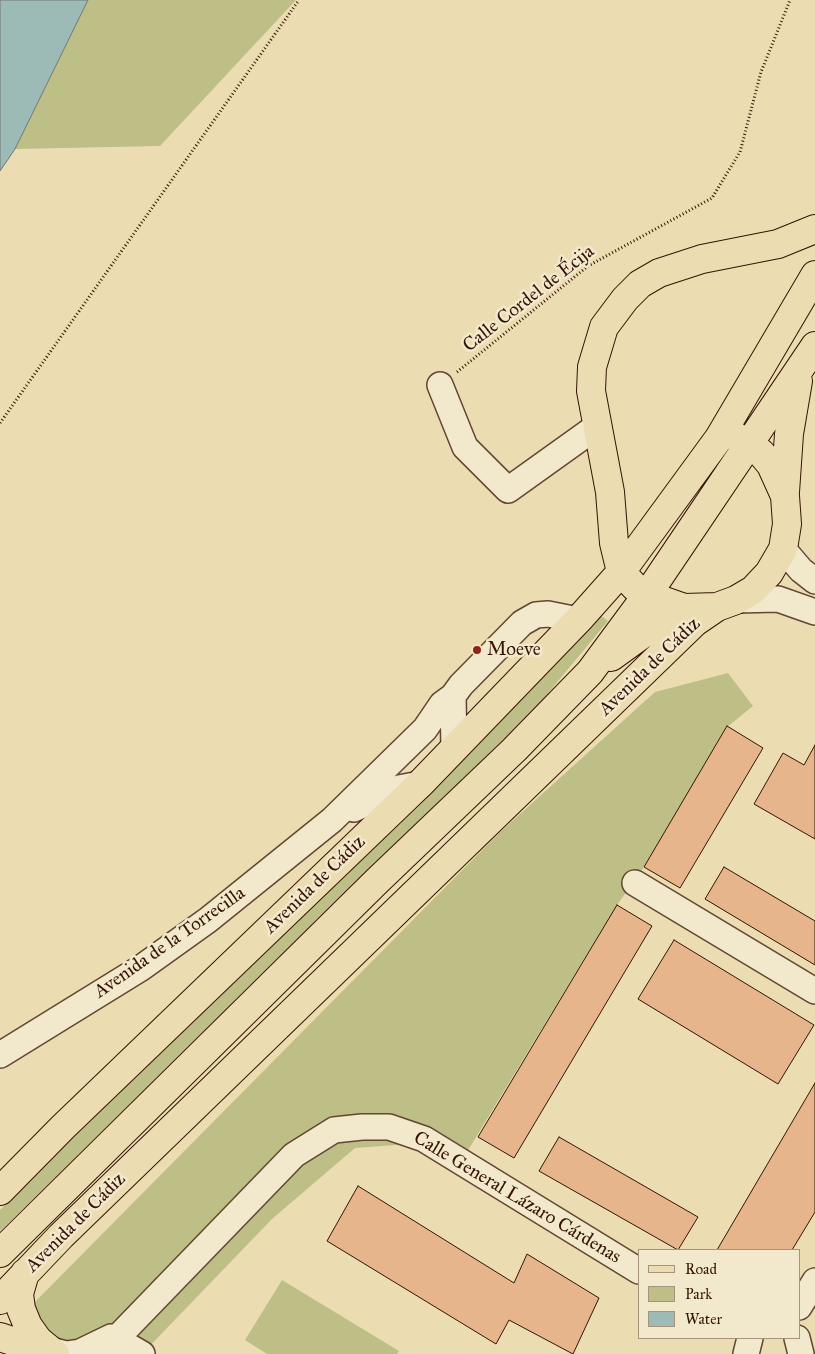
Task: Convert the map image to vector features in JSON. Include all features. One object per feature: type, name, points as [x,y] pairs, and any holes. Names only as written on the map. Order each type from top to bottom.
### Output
[{"type":"main road","points":[[726,604],[684,608],[647,595],[634,587],[621,572],[614,543],[610,492],[590,391],[596,347],[604,327],[614,312],[640,284],[678,265],[778,244],[815,229]]},
{"type":"main road","name":"Avenida de Cádiz","points":[[0,1191],[420,784],[581,617],[621,572],[718,438],[815,275]]},
{"type":"main road","points":[[783,549],[787,524],[785,496],[789,434],[795,394],[808,357]]},
{"type":"main road","name":"Avenida de Cádiz","points":[[0,1253],[514,750],[590,672],[647,595],[751,444],[808,357]]},
{"type":"main road","points":[[718,438],[729,434],[751,444],[771,465],[785,496]]},
{"type":"main road","name":"Avenida de Cádiz","points":[[0,1300],[61,1236],[695,622],[753,590],[769,573],[783,549]]},
{"type":"main road","name":"Avenida de Cádiz","points":[[590,672],[669,615],[684,608]]},
{"type":"main road","name":"Avenida de Cádiz","points":[[305,1000],[332,940],[377,882]]},
{"type":"main road","points":[[26,1273],[19,1294],[21,1309],[28,1326],[46,1353]]},
{"type":"main road","points":[[0,1337],[46,1353]]},
{"type":"street","points":[[440,385],[465,446],[508,490],[596,427]]},
{"type":"street","points":[[783,549],[801,570],[815,581]]},
{"type":"street","points":[[726,604],[778,599],[815,612]]},
{"type":"street","points":[[332,820],[425,729],[442,704],[453,696],[461,685],[522,623],[536,615],[548,614],[573,619],[581,617]]},
{"type":"street","points":[[453,696],[454,749]]},
{"type":"street","points":[[332,820],[373,798],[399,788],[420,784]]},
{"type":"street","name":"Avenida de la Torrecilla","points":[[0,1055],[141,968],[174,945],[332,820]]},
{"type":"street","points":[[635,883],[815,991]]},
{"type":"street","name":"Calle General Lázaro Cárdenas","points":[[115,1339],[294,1155],[334,1130],[389,1127],[424,1139],[638,1270]]},
{"type":"street","points":[[800,1305],[815,1280]]},
{"type":"street","points":[[46,1353],[66,1354],[80,1352],[115,1339],[142,1354]]},
{"type":"street","points":[[797,1339],[801,1354]]},
{"type":"path","points":[[0,423],[299,0]]},
{"type":"path","name":"Calle Cordel de Écija","points":[[440,385],[588,266],[712,198],[740,152],[760,72],[790,0]]},
{"type":"green space","points":[[88,0],[296,0],[160,146],[15,149]]},
{"type":"green space","points":[[599,614],[608,621],[539,704],[333,909],[0,1231],[0,1210],[199,1014],[417,808]]},
{"type":"green space","points":[[728,673],[753,706],[727,727],[644,867],[617,905],[456,1170],[410,1144],[355,1148],[272,1219],[142,1354],[59,1354],[23,1314],[500,832],[655,692]]},
{"type":"green space","points":[[282,1280],[399,1351],[397,1354],[267,1354],[245,1340]]},
{"type":"water","points":[[0,0],[88,0],[15,149],[0,171]]},
{"type":"building","points":[[727,726],[763,748],[680,888],[644,867]]},
{"type":"building","points":[[815,745],[815,839],[754,804],[783,753],[804,765]]},
{"type":"building","points":[[724,867],[815,921],[815,965],[705,899]]},
{"type":"building","points":[[617,905],[652,926],[514,1158],[478,1137]]},
{"type":"building","points":[[674,940],[814,1025],[778,1084],[638,999]]},
{"type":"building","points":[[815,1083],[815,1212],[793,1249],[718,1249]]},
{"type":"building","points":[[559,1137],[698,1217],[679,1249],[676,1249],[539,1171]]},
{"type":"building","points":[[358,1186],[514,1283],[527,1254],[599,1298],[573,1354],[509,1320],[496,1344],[327,1241]]},
{"type":"place","name":"Moeve","points":[[477,650]]}]
